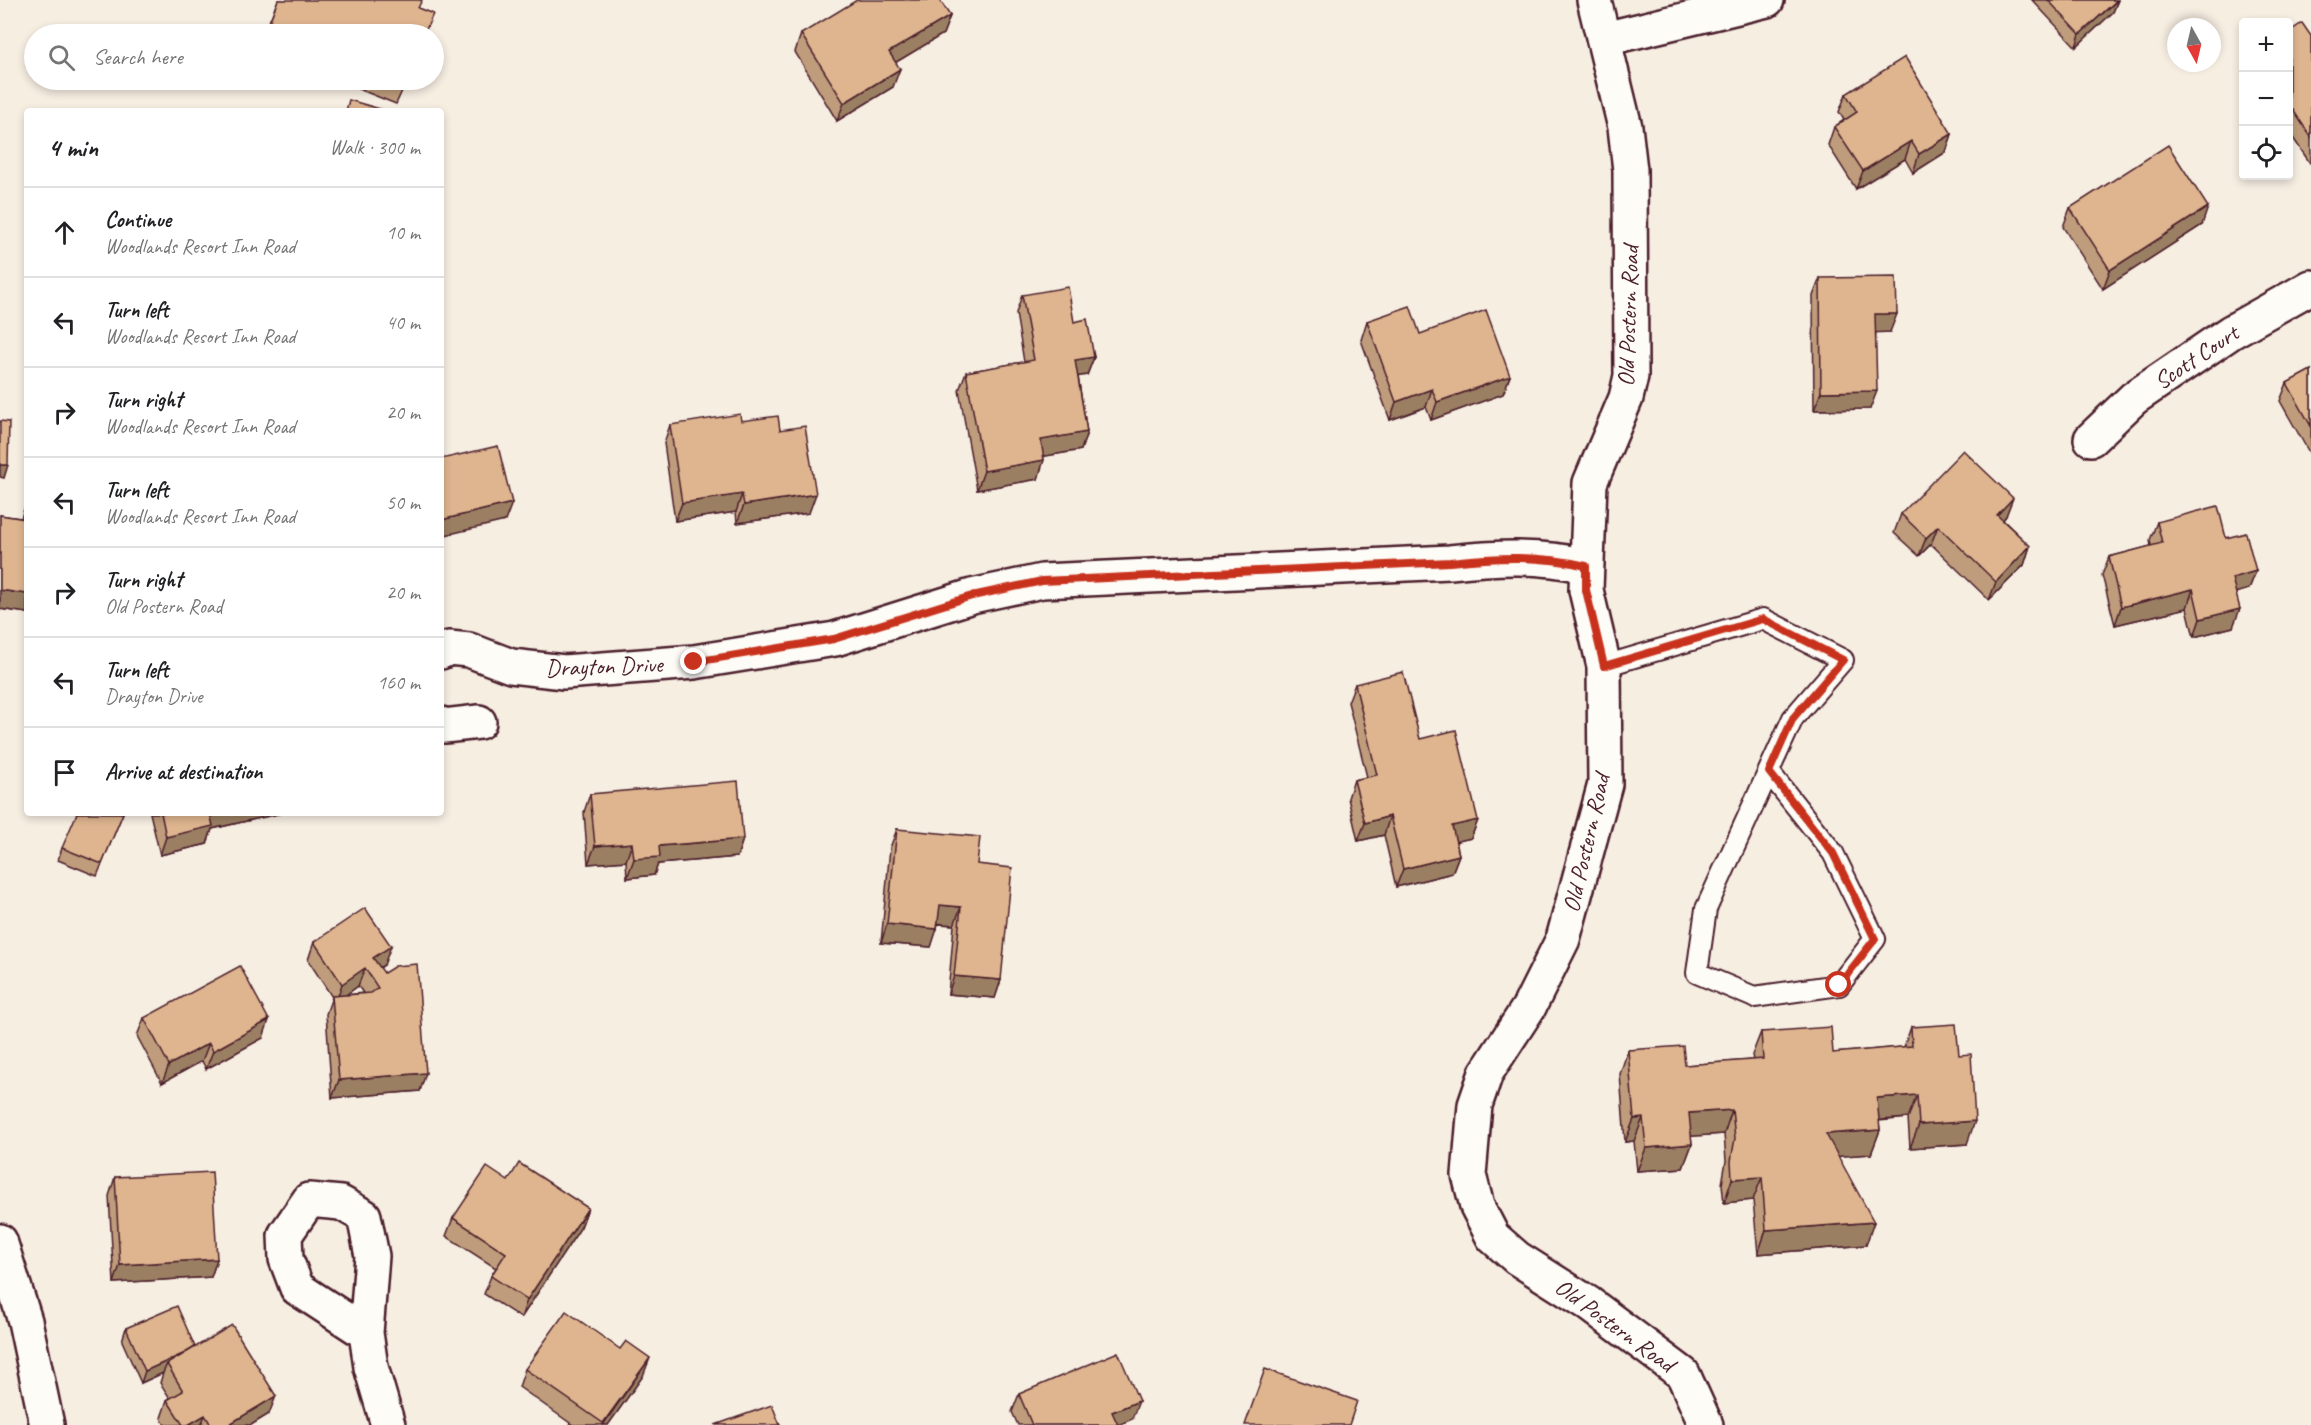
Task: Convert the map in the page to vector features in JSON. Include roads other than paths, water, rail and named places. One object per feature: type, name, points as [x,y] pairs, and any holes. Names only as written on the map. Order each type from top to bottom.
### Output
[{"type":"street","name":"Old Postern Road","points":[[1594,0],[1625,128],[1630,170],[1631,376],[1626,398],[1590,483],[1586,566],[1586,590],[1604,666],[1605,784],[1563,939],[1514,1033],[1486,1073],[1474,1105],[1468,1174],[1477,1206],[1493,1238],[1517,1258],[1588,1303],[1683,1374],[1706,1425]]},
{"type":"street","points":[[1604,39],[1767,0]]},
{"type":"street","name":"Scott Court","points":[[2091,439],[2134,398],[2231,332],[2311,287]]},
{"type":"street","name":"Drayton Drive","points":[[444,650],[449,648],[469,650],[511,666],[564,672],[694,662],[834,639],[972,596],[1042,581],[1450,562],[1497,557],[1557,559],[1586,566]]},
{"type":"street","points":[[444,726],[479,722]]},
{"type":"street","points":[[0,1241],[25,1321],[47,1425]]},
{"type":"street","points":[[366,1333],[371,1367],[388,1425]]},
{"type":"lane","points":[[1604,666],[1763,619],[1843,660],[1793,718],[1706,909],[1697,973],[1754,997],[1839,985],[1875,939],[1833,853],[1769,772]]}]
